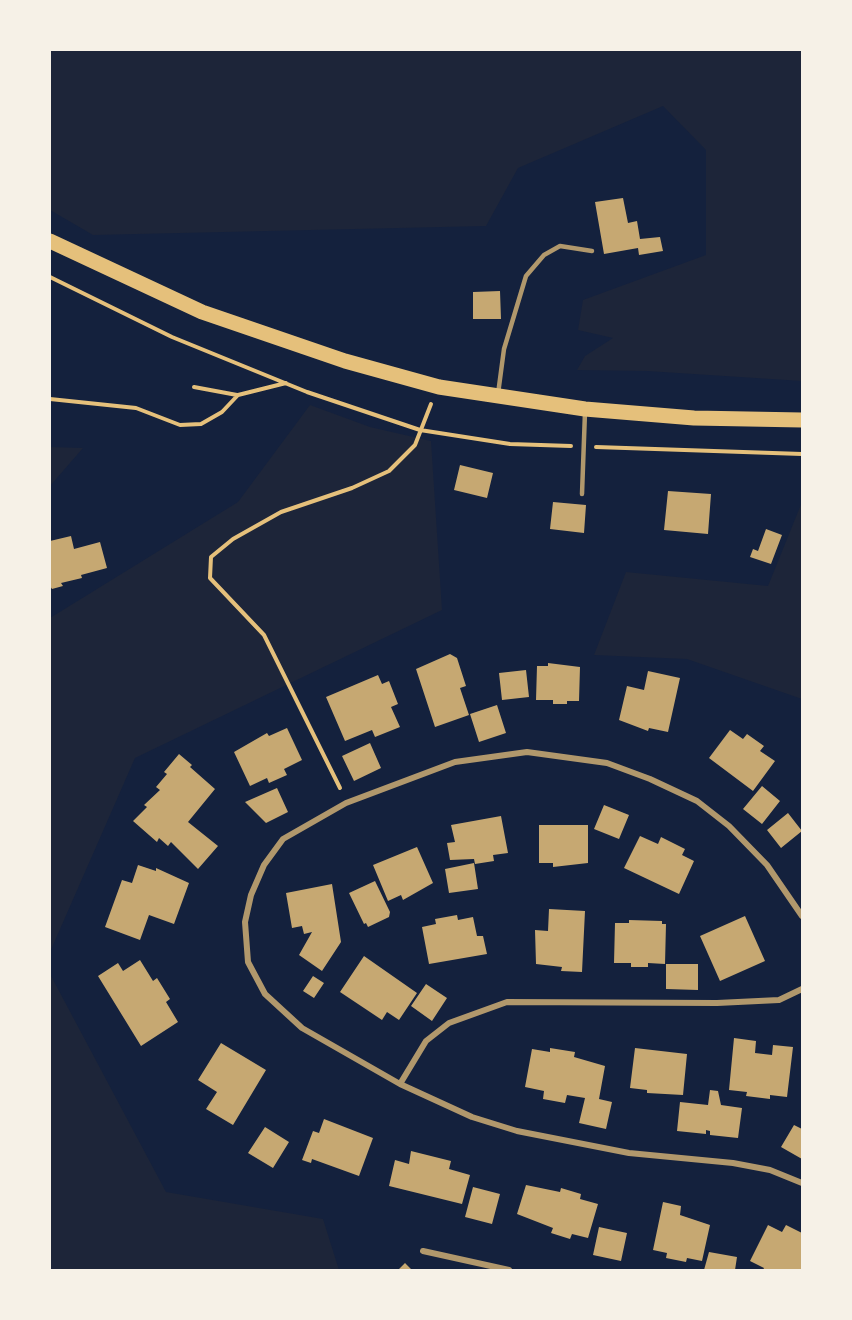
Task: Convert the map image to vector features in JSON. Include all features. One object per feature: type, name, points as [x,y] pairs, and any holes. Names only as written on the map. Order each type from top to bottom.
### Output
[{"type":"main road","points":[[50,241],[202,312],[345,361],[439,387],[585,409],[694,418],[802,420]]},
{"type":"street","points":[[802,916],[767,865],[729,826],[697,801],[650,779],[607,763],[527,752],[454,762],[346,803],[283,840],[264,865],[251,895],[245,922],[248,962],[265,994],[302,1028],[400,1084],[472,1117],[517,1131],[629,1153],[733,1163],[770,1170],[802,1183]]},
{"type":"street","points":[[400,1084],[426,1041],[449,1023],[507,1002],[737,1002],[779,1000],[802,989]]},
{"type":"street","points":[[423,1251],[509,1270]]},
{"type":"lane","points":[[497,397],[504,349],[526,276],[544,255],[560,246],[592,251]]},
{"type":"lane","points":[[582,494],[585,409]]},
{"type":"path","points":[[50,277],[172,337],[287,383],[420,430],[510,444],[802,454]]},
{"type":"path","points":[[194,387],[238,395],[287,383]]},
{"type":"path","points":[[346,803],[326,756],[264,635],[210,578],[211,557],[233,539],[281,512],[352,488],[389,471],[415,445],[439,387]]},
{"type":"path","points":[[50,399],[135,408],[180,425],[201,424],[222,412],[238,395]]},
{"type":"shaded area","points":[[50,50],[802,50],[802,381],[647,371],[577,370],[585,356],[613,338],[578,330],[583,300],[706,255],[706,150],[663,106],[518,168],[486,226],[93,235],[50,210]]},
{"type":"shaded area","points":[[310,405],[370,427],[431,441],[442,610],[135,758],[50,952],[50,618],[238,502]]},
{"type":"shaded area","points":[[50,447],[83,448],[50,486]]},
{"type":"shaded area","points":[[802,502],[802,699],[687,659],[594,655],[626,572],[768,586]]},
{"type":"shaded area","points":[[50,974],[166,1192],[323,1219],[339,1270],[50,1270]]},
{"type":"building","points":[[623,198],[628,223],[637,221],[640,239],[660,237],[663,251],[639,255],[638,248],[604,254],[595,202]]},
{"type":"building","points":[[500,291],[501,319],[473,319],[473,292]]},
{"type":"building","points":[[460,465],[493,473],[487,498],[454,490]]},
{"type":"building","points":[[668,491],[711,494],[708,534],[664,530]]},
{"type":"building","points":[[553,502],[586,505],[584,533],[550,529]]},
{"type":"building","points":[[766,529],[782,535],[771,564],[750,557],[753,549],[758,551]]},
{"type":"building","points":[[71,536],[74,549],[100,542],[107,568],[81,575],[82,578],[61,583],[63,586],[52,589],[50,586],[50,541]]},
{"type":"building","points":[[450,654],[457,658],[466,686],[460,688],[469,715],[435,727],[416,669]]},
{"type":"building","points":[[548,663],[580,667],[579,701],[553,704],[553,700],[536,700],[537,666],[548,666]]},
{"type":"building","points":[[526,670],[529,697],[502,700],[499,673]]},
{"type":"building","points":[[648,671],[680,678],[668,732],[649,728],[648,731],[619,720],[627,686],[644,690]]},
{"type":"building","points":[[378,675],[382,684],[389,681],[398,704],[391,707],[400,727],[375,737],[372,730],[345,741],[326,697]]},
{"type":"building","points":[[497,705],[506,733],[479,742],[470,714]]},
{"type":"building","points":[[287,728],[302,760],[284,769],[287,775],[269,783],[267,778],[250,786],[234,752],[267,733],[269,736]]},
{"type":"building","points":[[730,730],[743,739],[747,734],[764,746],[760,751],[775,761],[753,791],[709,758]]},
{"type":"building","points":[[370,743],[381,768],[354,781],[342,756]]},
{"type":"building","points":[[179,754],[215,789],[188,822],[218,846],[198,869],[171,842],[168,846],[159,838],[157,842],[133,821],[147,807],[144,805],[160,790],[156,787],[167,774],[164,772]]},
{"type":"building","points":[[762,786],[780,801],[762,824],[743,809]]},
{"type":"building","points":[[277,788],[288,812],[266,823],[245,802]]},
{"type":"building","points":[[604,805],[629,815],[619,839],[594,829]]},
{"type":"building","points":[[788,813],[802,831],[781,848],[767,830]]},
{"type":"building","points":[[501,816],[508,853],[493,855],[494,861],[475,864],[474,859],[450,860],[447,843],[455,842],[451,825]]},
{"type":"building","points":[[539,825],[588,825],[588,863],[553,867],[553,863],[539,863]]},
{"type":"building","points":[[640,836],[658,844],[661,837],[685,849],[682,855],[694,861],[679,894],[624,868]]},
{"type":"building","points":[[417,847],[433,883],[403,900],[401,895],[388,901],[373,865]]},
{"type":"building","points":[[474,863],[478,889],[449,893],[445,869]]},
{"type":"building","points":[[138,865],[156,871],[156,868],[189,883],[174,924],[149,915],[140,940],[105,927],[122,880],[132,883]]},
{"type":"building","points":[[375,881],[390,912],[389,917],[368,927],[366,923],[364,924],[349,893]]},
{"type":"building","points":[[332,884],[341,942],[322,971],[299,955],[312,932],[304,934],[302,926],[292,928],[286,893]]},
{"type":"building","points":[[549,909],[585,911],[582,972],[561,971],[562,967],[536,964],[535,930],[548,931]]},
{"type":"building","points":[[457,915],[458,920],[473,917],[477,936],[483,936],[487,954],[429,964],[422,927],[436,924],[435,919]]},
{"type":"building","points":[[745,916],[765,961],[720,981],[700,936]]},
{"type":"building","points":[[629,920],[662,921],[662,924],[666,924],[665,964],[648,963],[648,967],[631,967],[631,963],[614,963],[615,923],[629,923]]},
{"type":"building","points":[[364,956],[417,993],[399,1020],[387,1012],[382,1020],[340,992]]},
{"type":"building","points":[[140,960],[153,981],[157,978],[170,999],[166,1002],[178,1022],[141,1046],[98,976],[118,963],[123,971]]},
{"type":"building","points":[[666,964],[698,964],[698,990],[666,989]]},
{"type":"building","points":[[313,976],[324,983],[314,998],[303,991]]},
{"type":"building","points":[[426,984],[447,998],[432,1021],[411,1006]]},
{"type":"building","points":[[734,1038],[756,1041],[755,1053],[772,1055],[773,1045],[793,1047],[787,1097],[770,1095],[770,1099],[746,1096],[747,1092],[729,1090]]},
{"type":"building","points":[[221,1043],[266,1070],[233,1125],[206,1109],[217,1092],[198,1080]]},
{"type":"building","points":[[550,1048],[575,1052],[574,1057],[605,1066],[599,1099],[612,1102],[606,1129],[579,1123],[585,1098],[567,1095],[565,1103],[543,1099],[544,1091],[525,1087],[532,1049],[550,1052]]},
{"type":"building","points":[[635,1048],[687,1054],[683,1095],[647,1093],[647,1090],[630,1088]]},
{"type":"building","points":[[710,1090],[718,1091],[721,1105],[742,1108],[738,1138],[710,1135],[710,1131],[706,1130],[706,1134],[677,1131],[680,1102],[708,1105]]},
{"type":"building","points":[[324,1119],[373,1138],[359,1176],[312,1159],[311,1163],[302,1160],[313,1131],[319,1133]]},
{"type":"building","points":[[794,1125],[802,1129],[802,1159],[781,1147]]},
{"type":"building","points":[[265,1127],[289,1142],[273,1168],[248,1153]]},
{"type":"building","points":[[411,1151],[451,1161],[449,1169],[470,1175],[462,1204],[389,1186],[395,1160],[409,1164]]},
{"type":"building","points":[[526,1185],[560,1192],[561,1188],[581,1194],[580,1199],[598,1204],[588,1238],[572,1234],[570,1239],[551,1233],[553,1228],[517,1214]]},
{"type":"building","points":[[473,1187],[500,1194],[492,1224],[465,1217]]},
{"type":"building","points":[[663,1202],[681,1206],[680,1215],[710,1225],[702,1261],[687,1258],[686,1262],[666,1258],[667,1253],[653,1250]]},
{"type":"building","points":[[768,1225],[782,1232],[786,1225],[802,1233],[802,1270],[763,1270],[764,1268],[750,1261]]},
{"type":"building","points":[[599,1227],[627,1233],[621,1261],[593,1255]]},
{"type":"building","points":[[709,1252],[737,1257],[735,1270],[704,1270]]},
{"type":"building","points":[[405,1263],[412,1270],[398,1270]]}]
